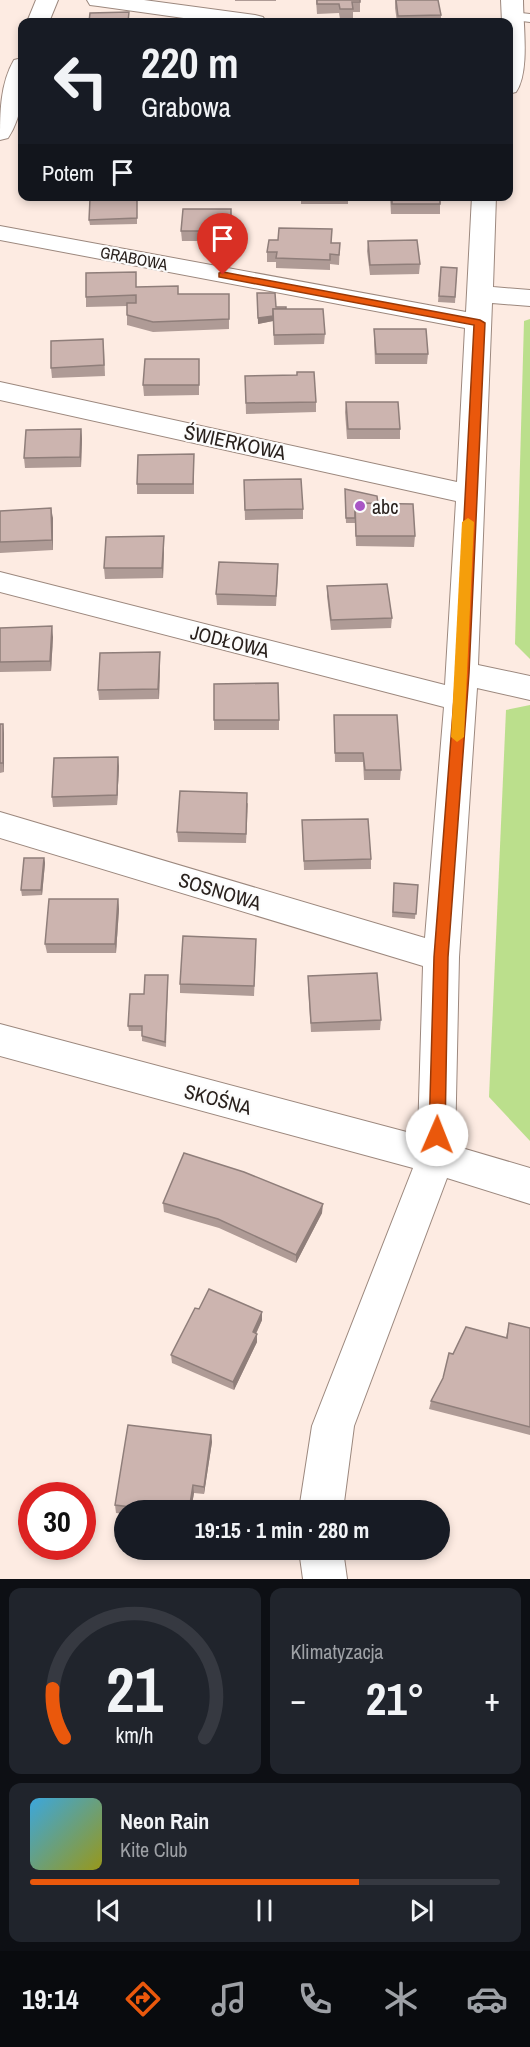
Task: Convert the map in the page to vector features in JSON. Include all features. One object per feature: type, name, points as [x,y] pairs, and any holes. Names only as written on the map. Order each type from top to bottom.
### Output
[{"type":"street","points":[[40,18],[47,0]]},
{"type":"street","points":[[98,0],[226,18]]},
{"type":"street","points":[[516,52],[518,11]]},
{"type":"street","points":[[0,133],[17,101]]},
{"type":"street","points":[[322,1500],[333,1426],[436,1158],[441,957],[461,686],[469,494],[481,309],[484,201]]},
{"type":"street","name":"GRABOWA","points":[[0,234],[481,309],[530,298]]},
{"type":"street","name":"ŚWIERKOWA","points":[[0,391],[469,494]]},
{"type":"street","name":"JODŁOWA","points":[[0,582],[461,686],[530,688]]},
{"type":"street","name":"SOSNOWA","points":[[0,825],[441,957]]},
{"type":"street","name":"SKOŚNA","points":[[0,1040],[530,1185]]},
{"type":"street","points":[[322,1560],[325,1579]]},
{"type":"green space","points":[[530,319],[530,659],[515,644],[524,321]]},
{"type":"green space","points":[[530,705],[530,1141],[489,1097],[506,710]]},
{"type":"building","points":[[317,0],[360,0],[360,2],[352,2],[353,9],[340,9],[339,4],[317,4]]},
{"type":"building","points":[[396,0],[438,0],[441,15],[398,16]]},
{"type":"building","points":[[129,12],[128,18],[89,18],[90,13]]},
{"type":"building","points":[[90,201],[137,201],[137,218],[89,220]]},
{"type":"building","points":[[392,201],[440,201],[440,204],[392,204]]},
{"type":"building","points":[[183,209],[231,209],[231,231],[181,231]]},
{"type":"building","points":[[279,228],[332,229],[331,243],[340,243],[339,255],[330,254],[330,260],[276,258],[277,252],[267,252],[269,240],[278,240]]},
{"type":"building","points":[[417,240],[420,264],[370,265],[368,241]]},
{"type":"building","points":[[441,267],[457,268],[455,297],[439,296]]},
{"type":"building","points":[[136,272],[136,287],[178,286],[178,294],[229,294],[229,319],[153,322],[127,315],[127,303],[136,303],[136,295],[86,297],[86,273]]},
{"type":"building","points":[[257,293],[275,293],[276,307],[286,307],[286,309],[273,309],[273,316],[258,318]]},
{"type":"building","points":[[273,309],[323,309],[325,334],[274,335]]},
{"type":"building","points":[[374,329],[426,329],[428,354],[376,354]]},
{"type":"building","points":[[103,339],[104,365],[51,368],[51,341]]},
{"type":"building","points":[[145,359],[199,359],[199,385],[143,385]]},
{"type":"building","points":[[297,372],[314,372],[316,402],[246,403],[245,376],[297,375]]},
{"type":"building","points":[[346,402],[398,402],[400,429],[348,429]]},
{"type":"building","points":[[81,429],[80,457],[24,458],[26,430]]},
{"type":"building","points":[[194,454],[193,484],[137,484],[138,455]]},
{"type":"building","points":[[301,479],[303,509],[245,510],[244,480]]},
{"type":"building","points":[[345,489],[377,496],[378,504],[355,503],[355,518],[346,518]]},
{"type":"building","points":[[355,503],[413,504],[415,536],[356,536]]},
{"type":"building","points":[[51,508],[52,540],[0,542],[0,511]]},
{"type":"building","points":[[164,536],[162,568],[104,568],[106,537]]},
{"type":"building","points":[[219,562],[278,564],[276,596],[216,594]]},
{"type":"building","points":[[387,584],[392,618],[331,620],[327,586]]},
{"type":"building","points":[[52,626],[50,661],[0,662],[0,628]]},
{"type":"building","points":[[160,652],[158,689],[98,690],[100,653]]},
{"type":"building","points":[[278,683],[279,720],[214,720],[214,684]]},
{"type":"building","points":[[334,715],[397,715],[401,770],[365,770],[363,753],[335,753]]},
{"type":"building","points":[[0,724],[3,724],[3,763],[0,763]]},
{"type":"building","points":[[118,757],[117,795],[52,797],[54,758]]},
{"type":"building","points":[[180,791],[247,793],[246,834],[177,832]]},
{"type":"building","points":[[368,819],[371,859],[304,861],[302,820]]},
{"type":"building","points":[[24,858],[44,858],[41,890],[21,890]]},
{"type":"building","points":[[394,883],[418,885],[416,914],[393,912]]},
{"type":"building","points":[[49,899],[118,899],[115,944],[45,944]]},
{"type":"building","points":[[183,936],[256,939],[254,986],[180,984]]},
{"type":"building","points":[[377,973],[381,1020],[311,1023],[308,976]]},
{"type":"building","points":[[145,975],[168,975],[165,1042],[142,1036],[142,1026],[128,1026],[130,994],[144,994]]},
{"type":"building","points":[[184,1153],[244,1172],[323,1204],[296,1255],[218,1219],[163,1203]]},
{"type":"building","points":[[209,1289],[262,1312],[253,1332],[257,1334],[233,1382],[171,1355],[195,1308],[199,1309]]},
{"type":"building","points":[[509,1323],[530,1328],[530,1427],[431,1401],[443,1378],[449,1353],[453,1354],[466,1327],[507,1338]]},
{"type":"building","points":[[128,1425],[211,1435],[204,1487],[193,1485],[191,1500],[116,1500]]},
{"type":"slow traffic","points":[[457,737],[468,522]]},
{"type":"place","name":"abc","points":[[360,506]]},
{"type":"route","points":[[223,275],[480,323],[469,494],[462,673],[441,957],[437,1135]]}]
